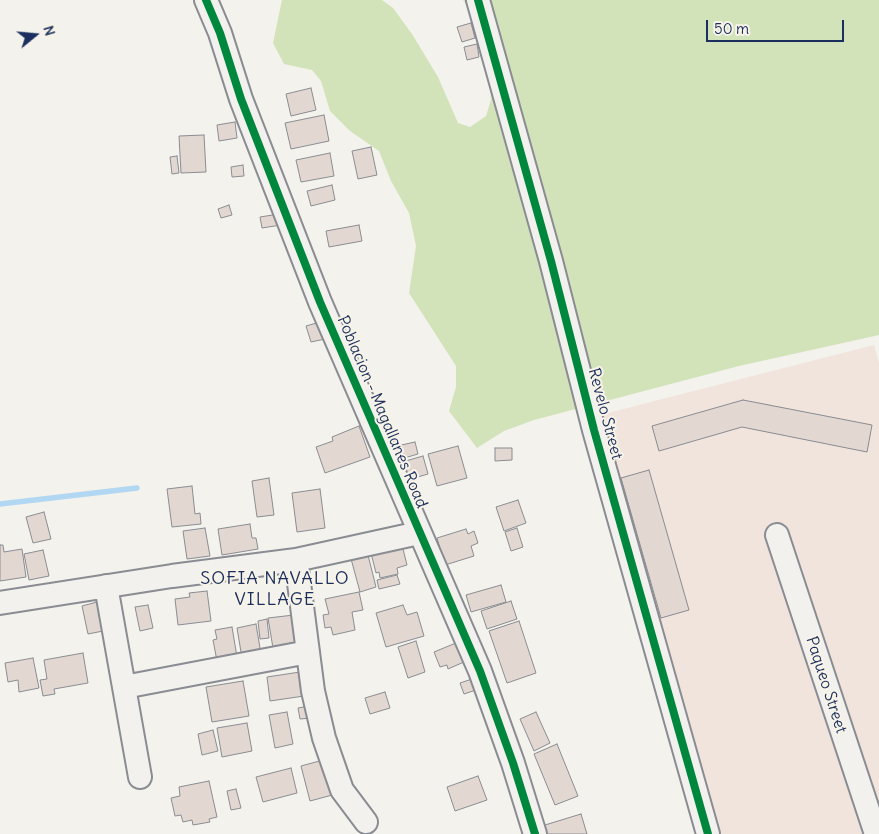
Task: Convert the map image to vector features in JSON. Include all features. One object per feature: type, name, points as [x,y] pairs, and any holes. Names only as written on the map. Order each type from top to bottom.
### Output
[{"type":"street","name":"Poblacion - Magallanes Road","points":[[206,0],[220,33],[241,100],[320,302],[480,671],[513,763],[535,834]]},
{"type":"street","name":"Revelo Street","points":[[478,0],[551,261],[594,430],[708,834]]},
{"type":"street","points":[[0,603],[106,586],[296,560],[419,533]]},
{"type":"street","name":"Paqueo Street","points":[[777,535],[876,834]]},
{"type":"street","points":[[296,560],[313,690],[324,738],[342,790],[366,822]]},
{"type":"street","points":[[106,586],[140,777]]},
{"type":"street","points":[[124,687],[308,652]]},
{"type":"shaded area","points":[[874,345],[879,363],[879,834],[717,834],[596,416]]},
{"type":"green space","points":[[282,0],[382,0],[393,8],[412,34],[438,77],[458,123],[470,127],[486,116],[491,100],[488,60],[475,16],[463,0],[879,0],[879,335],[739,366],[534,420],[504,431],[477,448],[449,411],[456,387],[456,366],[409,293],[416,246],[409,213],[391,181],[379,151],[350,131],[330,111],[321,81],[312,70],[284,64],[273,43]]},
{"type":"building","points":[[471,23],[475,38],[462,42],[457,27]]},
{"type":"building","points":[[477,44],[479,57],[467,60],[464,47]]},
{"type":"building","points":[[311,88],[316,110],[291,116],[286,94]]},
{"type":"building","points":[[324,115],[329,141],[291,149],[285,123]]},
{"type":"building","points":[[235,122],[237,138],[219,141],[217,125]]},
{"type":"building","points":[[204,135],[206,172],[181,173],[179,136]]},
{"type":"building","points":[[371,147],[377,175],[358,179],[352,151]]},
{"type":"building","points":[[330,153],[334,176],[301,182],[296,160]]},
{"type":"building","points":[[177,156],[179,173],[172,174],[170,157]]},
{"type":"building","points":[[243,165],[244,176],[232,177],[231,167]]},
{"type":"building","points":[[332,185],[335,200],[311,206],[307,191]]},
{"type":"building","points":[[229,205],[232,215],[221,218],[218,209]]},
{"type":"building","points":[[279,214],[281,225],[262,228],[260,217]]},
{"type":"building","points":[[359,225],[362,241],[329,247],[326,231]]},
{"type":"building","points":[[320,322],[325,339],[311,342],[306,326]]},
{"type":"building","points":[[743,400],[872,425],[867,452],[742,427],[659,451],[652,426]]},
{"type":"building","points":[[359,426],[370,457],[325,473],[316,447],[333,441],[332,437]]},
{"type":"building","points":[[415,442],[418,454],[401,459],[397,446]]},
{"type":"building","points":[[458,446],[467,478],[437,486],[428,454]]},
{"type":"building","points":[[495,448],[512,448],[512,460],[495,461]]},
{"type":"building","points":[[423,456],[428,474],[407,480],[402,462]]},
{"type":"building","points":[[649,470],[689,610],[661,618],[621,478]]},
{"type":"building","points":[[269,478],[274,515],[257,517],[252,481]]},
{"type":"building","points":[[192,486],[195,514],[200,513],[201,524],[172,527],[167,489]]},
{"type":"building","points":[[320,489],[325,528],[297,532],[292,493]]},
{"type":"building","points":[[518,500],[526,523],[504,531],[496,507]]},
{"type":"building","points":[[44,512],[51,539],[33,543],[26,517]]},
{"type":"building","points":[[250,524],[252,538],[256,538],[258,549],[222,555],[218,529]]},
{"type":"building","points":[[205,528],[210,556],[187,559],[183,531]]},
{"type":"building","points":[[517,528],[523,547],[511,551],[505,532]]},
{"type":"building","points":[[466,529],[468,534],[474,531],[478,543],[471,546],[474,556],[445,565],[437,538]]},
{"type":"building","points":[[0,545],[3,545],[4,552],[22,549],[26,577],[0,581]]},
{"type":"building","points":[[402,545],[407,565],[397,568],[398,574],[380,578],[379,572],[376,573],[371,553]]},
{"type":"building","points":[[43,550],[49,576],[29,580],[24,554]]},
{"type":"building","points":[[367,551],[376,587],[360,592],[350,555]]},
{"type":"building","points":[[397,575],[400,584],[379,589],[377,580]]},
{"type":"building","points":[[501,585],[506,602],[471,612],[466,595]]},
{"type":"building","points":[[207,591],[211,621],[178,625],[175,599],[190,597],[189,593]]},
{"type":"building","points":[[359,592],[363,610],[352,612],[355,630],[333,635],[331,627],[325,628],[323,615],[329,614],[325,599]]},
{"type":"building","points":[[511,601],[517,619],[487,629],[481,611]]},
{"type":"building","points":[[97,602],[103,631],[88,634],[82,606]]},
{"type":"building","points":[[148,605],[153,628],[140,631],[135,607]]},
{"type":"building","points":[[403,605],[407,615],[417,612],[424,636],[386,647],[376,613]]},
{"type":"building","points":[[294,615],[299,648],[273,648],[268,618]]},
{"type":"building","points":[[267,619],[269,638],[260,639],[258,621]]},
{"type":"building","points":[[519,621],[536,673],[507,683],[489,631]]},
{"type":"building","points":[[256,624],[261,654],[242,658],[237,628]]},
{"type":"building","points":[[232,627],[237,657],[217,661],[213,640],[217,639],[215,630]]},
{"type":"building","points":[[416,641],[425,672],[408,678],[398,647]]},
{"type":"building","points":[[456,643],[464,662],[448,669],[447,665],[440,667],[434,652]]},
{"type":"building","points":[[83,653],[88,683],[54,689],[55,694],[43,696],[40,680],[47,679],[44,660]]},
{"type":"building","points":[[33,658],[39,688],[19,692],[18,680],[8,682],[5,663]]},
{"type":"building","points":[[300,672],[304,696],[270,701],[267,677]]},
{"type":"building","points":[[472,679],[476,690],[464,694],[460,683]]},
{"type":"building","points":[[243,681],[249,716],[212,722],[206,687]]},
{"type":"building","points":[[385,692],[390,708],[370,714],[365,698]]},
{"type":"building","points":[[309,706],[311,718],[300,719],[298,708]]},
{"type":"building","points":[[287,712],[293,744],[275,748],[269,715]]},
{"type":"building","points":[[536,712],[550,743],[534,751],[520,719]]},
{"type":"building","points":[[247,723],[252,751],[222,757],[217,728]]},
{"type":"building","points":[[213,730],[218,751],[202,755],[198,734]]},
{"type":"building","points":[[557,744],[578,796],[555,805],[534,754]]},
{"type":"building","points":[[327,759],[336,794],[310,801],[301,766]]},
{"type":"building","points":[[291,768],[297,793],[263,802],[256,777]]},
{"type":"building","points":[[478,776],[487,800],[455,811],[447,787]]},
{"type":"building","points":[[209,781],[217,817],[209,819],[210,822],[193,825],[192,820],[183,822],[181,815],[175,816],[171,798],[180,796],[179,787]]},
{"type":"building","points":[[236,789],[241,808],[231,810],[227,791]]},
{"type":"building","points":[[581,814],[587,834],[547,834],[545,825]]},
{"type":"waterway","points":[[0,504],[137,488]]},
{"type":"cycle path","points":[[206,0],[220,33],[241,99],[320,302],[480,671],[513,763],[535,834]]},
{"type":"cycle path","points":[[478,0],[551,261],[594,430],[708,834]]},
{"type":"district","name":"SOFIA NAVALLO VILLAGE","points":[[275,589]]}]
